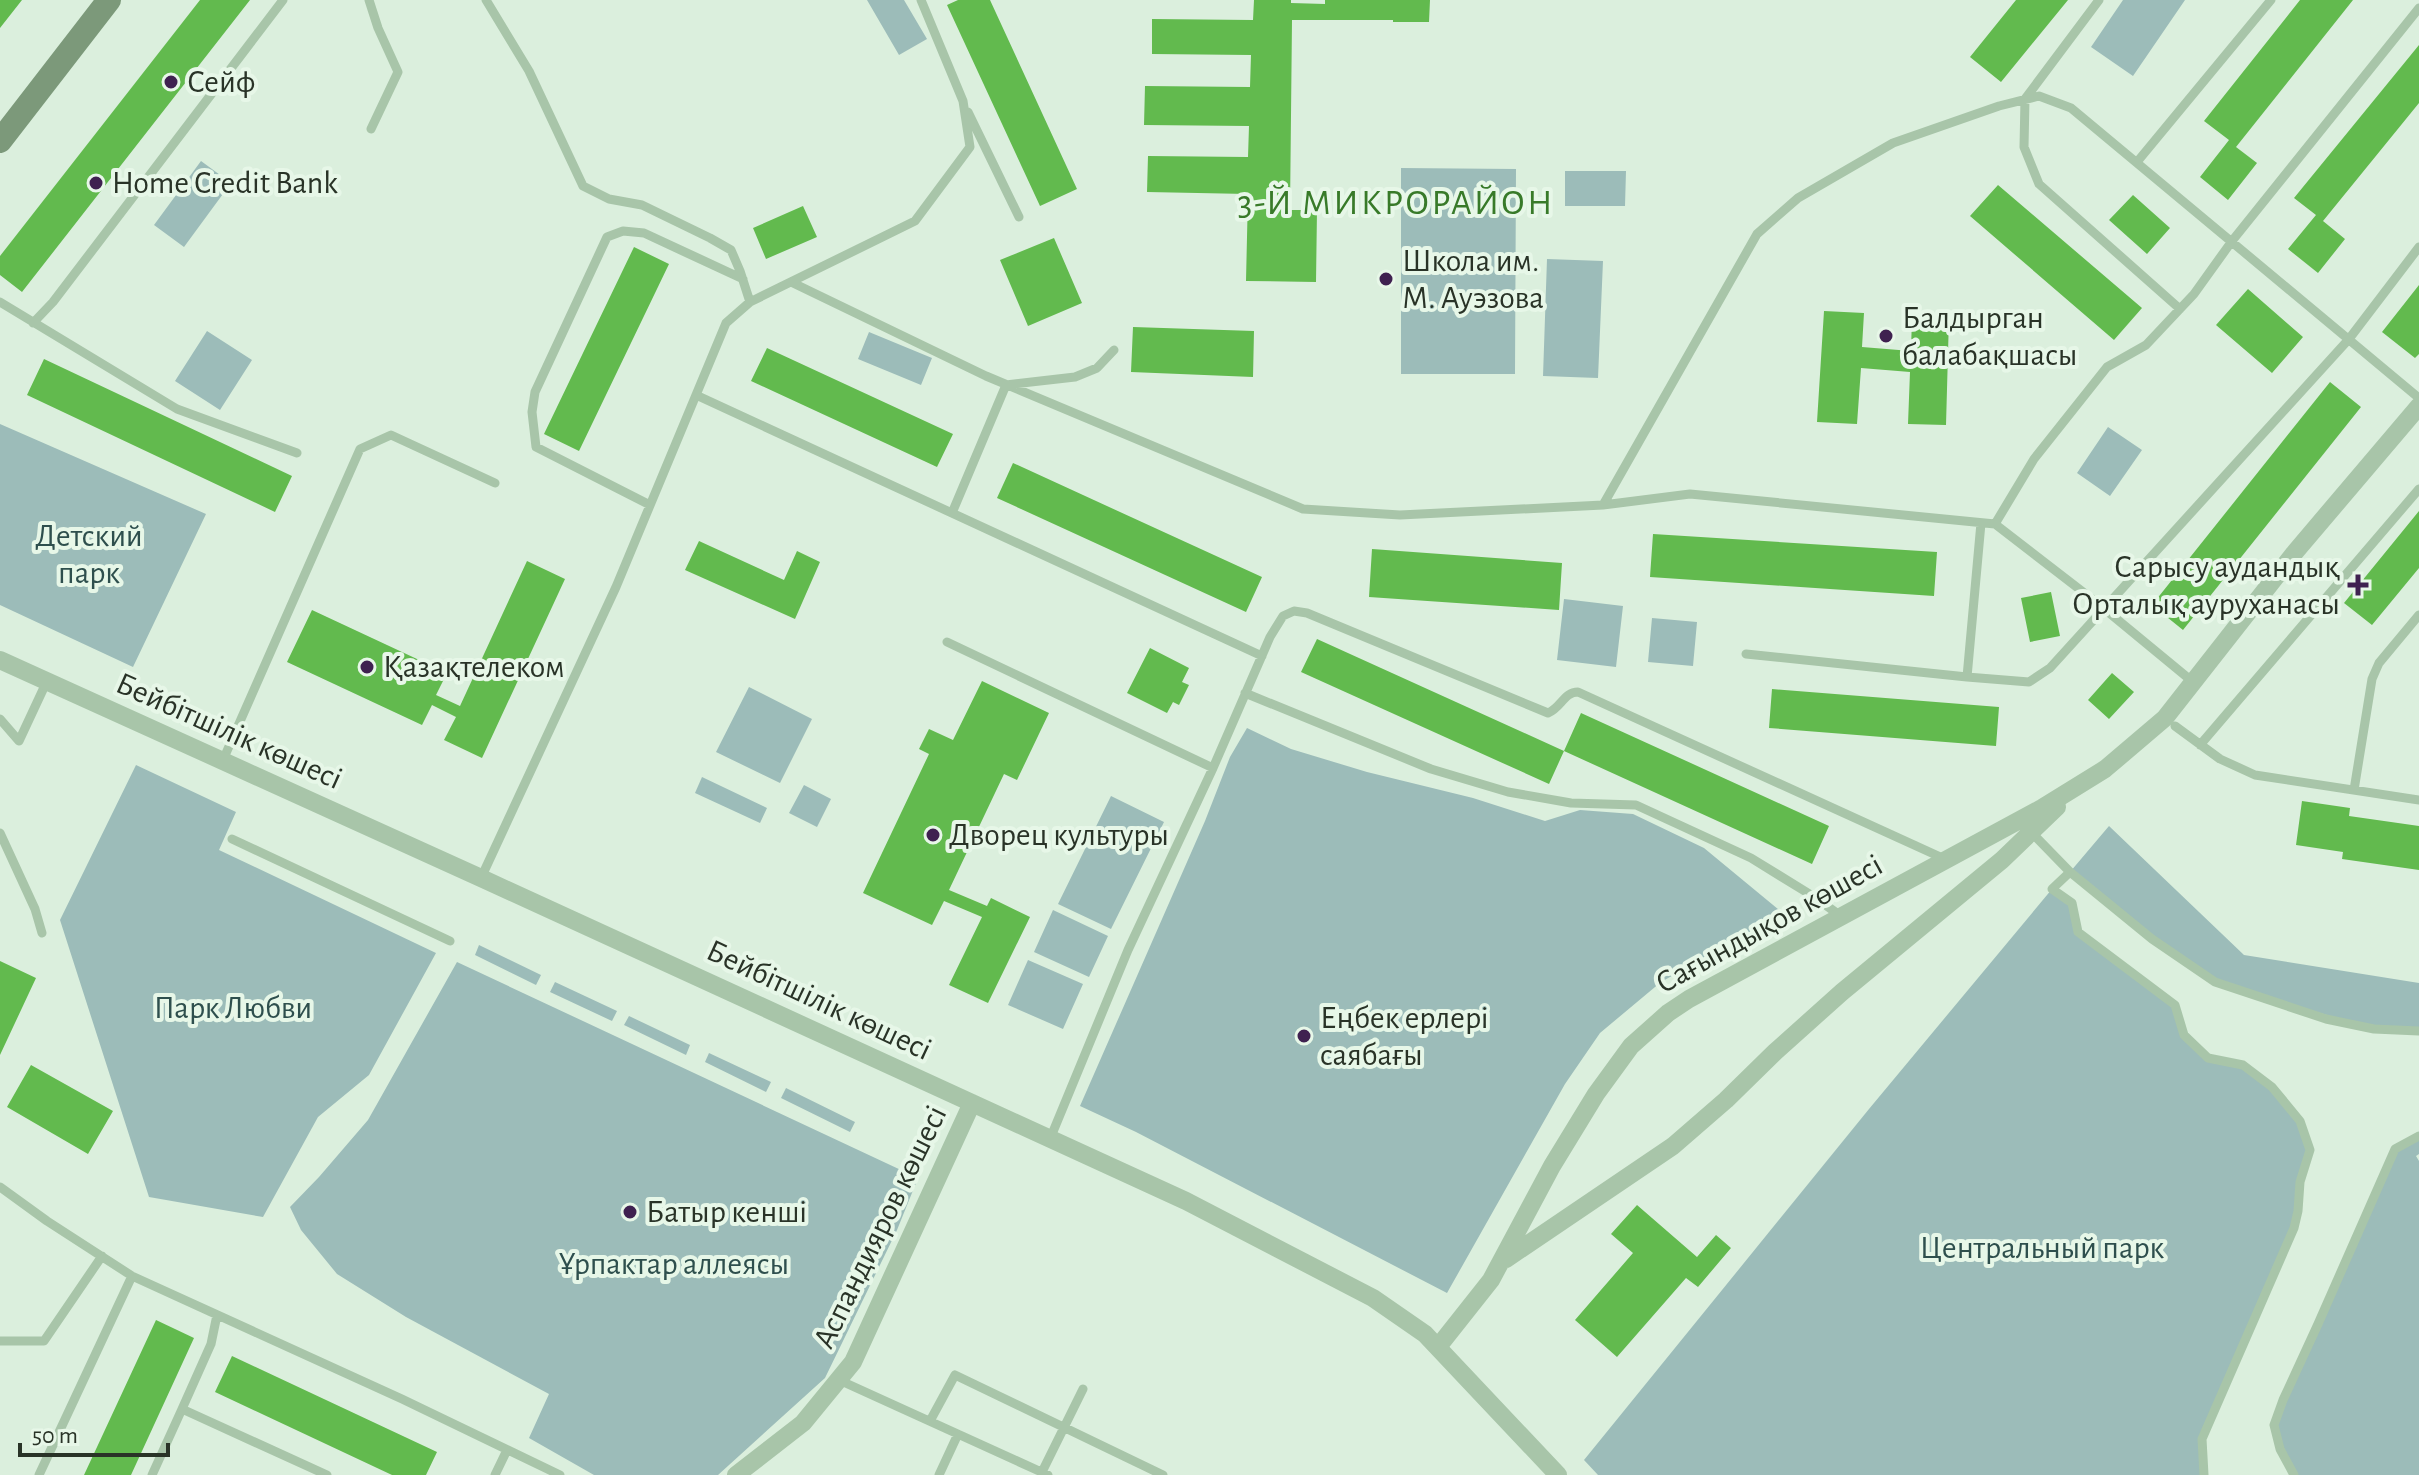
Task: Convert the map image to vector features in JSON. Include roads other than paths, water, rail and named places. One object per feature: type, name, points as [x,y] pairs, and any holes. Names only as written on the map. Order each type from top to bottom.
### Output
[{"type":"main road","points":[[0,141],[109,0]]},
{"type":"street","name":"Сағындықов көшесі","points":[[1438,1347],[1501,1262],[1552,1166],[1596,1094],[1631,1046],[1689,999],[2042,808],[2105,769],[2165,718],[2296,551],[2419,406]]},
{"type":"street","name":"Бейбітшілік көшесі","points":[[0,660],[1186,1201],[1373,1298],[1425,1334],[1548,1471]]},
{"type":"street","name":"Сағындықов көшесі","points":[[1501,1262],[1673,1146],[1842,992],[2002,860],[2078,785]]},
{"type":"street","name":"Аспандияров көшесі","points":[[736,1475],[803,1423],[853,1362],[972,1103]]},
{"type":"lane","points":[[33,323],[72,278],[283,0]]},
{"type":"lane","points":[[369,0],[398,72],[371,129]]},
{"type":"lane","points":[[486,0],[529,71],[583,186],[609,199],[642,205],[731,250],[750,302]]},
{"type":"lane","points":[[921,0],[963,101],[1019,217]]},
{"type":"lane","points":[[2099,0],[2025,99],[2024,147],[2039,184],[2180,309]]},
{"type":"lane","points":[[2137,162],[2271,0]]},
{"type":"lane","points":[[1995,524],[2034,459],[2107,367],[2146,345],[2194,294],[2232,241],[2419,8]]},
{"type":"lane","points":[[1603,505],[1757,234],[1798,198],[1893,143],[1999,106],[2039,96],[2071,108],[2419,398]]},
{"type":"lane","points":[[481,878],[616,587],[726,323],[750,302],[915,221],[970,147],[963,101]]},
{"type":"lane","points":[[650,505],[536,447],[532,412],[535,392],[607,237],[623,231],[644,233],[743,279]]},
{"type":"lane","points":[[1746,654],[2029,682],[2050,668],[2349,339],[2419,247]]},
{"type":"lane","points":[[791,282],[1006,385],[1303,509],[1400,515],[1603,505],[1690,494],[1995,524],[2193,682]]},
{"type":"lane","points":[[0,302],[177,409],[297,453]]},
{"type":"lane","points":[[1006,385],[1075,377],[1097,368],[1114,350]]},
{"type":"lane","points":[[952,513],[1006,385]]},
{"type":"lane","points":[[696,395],[1262,656]]},
{"type":"lane","points":[[223,760],[360,449],[391,435],[495,483]]},
{"type":"lane","points":[[2200,745],[2419,489]]},
{"type":"lane","points":[[1967,677],[1981,523]]},
{"type":"lane","points":[[1050,1139],[1128,950],[1270,637],[1283,616],[1294,611],[1307,613],[1548,713],[1557,710],[1567,695],[1578,692],[1947,860]]},
{"type":"lane","points":[[2354,790],[2372,679],[2379,663],[2419,615]]},
{"type":"lane","points":[[947,642],[1213,768]]},
{"type":"lane","points":[[0,719],[19,741],[47,681]]},
{"type":"lane","points":[[1245,693],[1431,769],[1508,792],[1571,803],[1636,805],[1751,858],[1842,917]]},
{"type":"lane","points":[[2175,726],[2220,759],[2255,775],[2419,800]]},
{"type":"lane","points":[[2031,832],[2070,872],[2152,939],[2215,982],[2326,1019],[2374,1029],[2419,1031]]},
{"type":"lane","points":[[0,833],[35,909],[42,933]]},
{"type":"lane","points":[[232,839],[450,941]]},
{"type":"lane","points":[[2070,872],[2052,889],[2072,903],[2078,932],[2175,1005],[2184,1035],[2208,1058],[2243,1065],[2272,1087],[2300,1121],[2310,1150],[2300,1182],[2294,1228],[2202,1439],[2204,1475]]},
{"type":"lane","points":[[2294,1475],[2280,1449],[2274,1425],[2283,1400],[2395,1149],[2419,1136]]},
{"type":"lane","points":[[0,1187],[132,1276],[560,1475]]},
{"type":"lane","points":[[0,1341],[44,1341],[102,1256]]},
{"type":"lane","points":[[39,1475],[132,1276]]},
{"type":"lane","points":[[152,1475],[211,1344],[217,1315]]},
{"type":"lane","points":[[930,1421],[955,1375],[1163,1475]]},
{"type":"lane","points":[[839,1380],[1045,1474],[1083,1389]]},
{"type":"lane","points":[[182,1409],[327,1475]]},
{"type":"lane","points":[[939,1475],[958,1434]]},
{"type":"lane","points":[[495,1475],[507,1450]]},
{"type":"place","name":"Сейф","points":[[171,82]]},
{"type":"place","name":"Home Credit Bank","points":[[96,183]]},
{"type":"place","name":"Школа им. М. Ауэзова","points":[[1386,279]]},
{"type":"place","name":"Балдырган балабақшасы","points":[[1886,336]]},
{"type":"place","name":"Сарысу аудандық Орталық ауруханасы","points":[[2358,585]]},
{"type":"place","name":"Қазақтелеком","points":[[367,667]]},
{"type":"place","name":"Дворец культуры","points":[[933,835]]},
{"type":"place","name":"Еңбек ерлері саябағы","points":[[1304,1036]]},
{"type":"place","name":"Батыр кенші","points":[[630,1212]]},
{"type":"district","name":"3-Й МИКРОРАЙОН","points":[[1396,203]]},
{"type":"park label","name":"Детский парк","points":[[89,554]]},
{"type":"park label","name":"Парк Любви","points":[[233,1008]]},
{"type":"park label","name":"Центральный парк","points":[[2042,1248]]},
{"type":"park label","name":"Ұрпактар аллеясы","points":[[674,1264]]}]
